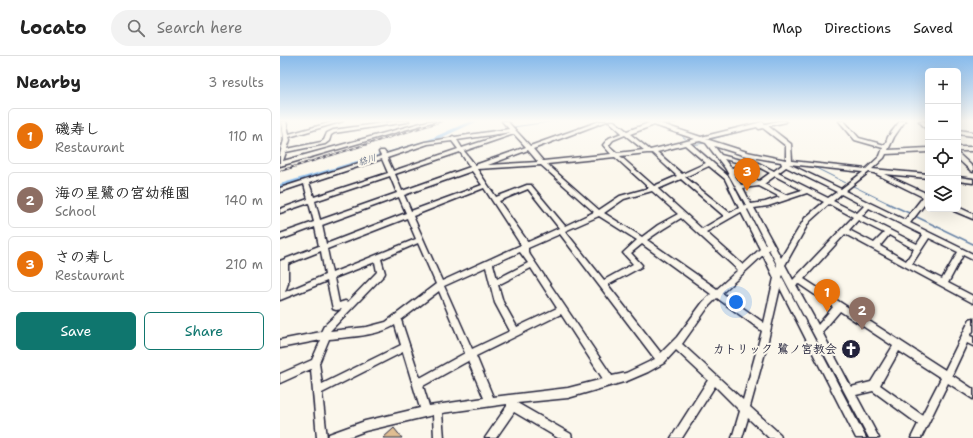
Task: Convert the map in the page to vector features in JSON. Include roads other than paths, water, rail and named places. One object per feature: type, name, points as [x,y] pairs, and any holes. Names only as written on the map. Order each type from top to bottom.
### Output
[{"type":"street","points":[[280,164],[287,139]]},
{"type":"street","points":[[284,151],[325,142],[327,139]]},
{"type":"street","points":[[280,164],[372,139]]},
{"type":"street","points":[[280,190],[383,155],[449,139]]},
{"type":"street","points":[[454,139],[484,186],[525,244],[524,252],[610,381]]},
{"type":"street","points":[[280,211],[461,151],[489,139]]},
{"type":"street","points":[[520,139],[542,163],[599,213],[642,240],[766,329]]},
{"type":"street","points":[[280,237],[554,139]]},
{"type":"street","points":[[611,139],[606,145],[609,150],[616,154],[742,269]]},
{"type":"street","points":[[634,139],[729,216]]},
{"type":"street","points":[[701,139],[735,151],[783,162],[925,176]]},
{"type":"street","points":[[472,168],[542,163],[616,154],[651,152],[713,139]]},
{"type":"street","points":[[739,187],[760,184],[783,162],[789,145],[781,139]]},
{"type":"street","points":[[857,139],[886,150],[925,150]]},
{"type":"street","points":[[737,438],[766,329],[779,271],[807,220],[816,210],[868,171],[886,150],[890,139]]},
{"type":"street","points":[[706,141],[731,169],[786,198]]},
{"type":"street","points":[[688,143],[727,178],[745,208],[767,247],[861,438]]},
{"type":"street","points":[[961,149],[973,149]]},
{"type":"street","points":[[383,155],[492,402]]},
{"type":"street","points":[[718,156],[745,163]]},
{"type":"street","points":[[961,159],[973,170]]},
{"type":"street","points":[[731,169],[749,160],[919,248]]},
{"type":"street","points":[[783,162],[973,257]]},
{"type":"street","points":[[280,344],[367,331],[388,325],[440,285],[599,213],[622,197],[653,188],[710,163]]},
{"type":"street","points":[[731,169],[739,187],[745,208]]},
{"type":"street","points":[[874,171],[925,195]]},
{"type":"street","points":[[961,179],[973,181]]},
{"type":"street","points":[[306,181],[318,223],[336,307],[345,304],[347,308]]},
{"type":"street","points":[[280,296],[284,283],[282,263],[484,186]]},
{"type":"street","points":[[495,200],[529,186],[563,228],[562,230],[661,360]]},
{"type":"street","points":[[701,232],[745,208],[766,204],[808,190]]},
{"type":"street","points":[[906,223],[925,200]]},
{"type":"street","points":[[790,284],[799,280],[868,205]]},
{"type":"street","points":[[961,211],[973,217]]},
{"type":"street","points":[[603,284],[638,266],[627,253],[663,225],[682,215]]},
{"type":"street","points":[[845,230],[973,300]]},
{"type":"street","points":[[875,247],[888,232]]},
{"type":"street","points":[[907,265],[928,234]]},
{"type":"street","points":[[280,296],[420,240]]},
{"type":"street","points":[[333,438],[365,426],[426,411],[492,402],[511,403],[568,393],[645,369],[661,360],[676,344],[706,304],[767,247]]},
{"type":"street","points":[[943,284],[962,251]]},
{"type":"street","points":[[322,438],[315,363],[327,329],[382,272],[377,257]]},
{"type":"street","points":[[489,263],[499,303],[515,332]]},
{"type":"street","points":[[494,282],[533,264]]},
{"type":"street","points":[[779,271],[790,284],[874,438]]},
{"type":"street","points":[[799,280],[973,394]]},
{"type":"street","points":[[815,330],[820,328],[839,306]]},
{"type":"street","points":[[418,384],[515,332],[562,309]]},
{"type":"street","points":[[397,319],[426,411]]},
{"type":"street","points":[[916,438],[947,377],[969,340],[973,322]]},
{"type":"street","points":[[676,344],[746,408],[774,437]]},
{"type":"street","points":[[849,392],[874,386],[898,345]]},
{"type":"street","points":[[317,391],[405,347]]},
{"type":"street","points":[[280,379],[315,363]]},
{"type":"street","points":[[676,438],[714,379]]},
{"type":"street","points":[[874,386],[924,423]]},
{"type":"street","points":[[490,438],[511,403]]},
{"type":"street","points":[[511,403],[566,438]]},
{"type":"street","points":[[437,410],[438,438]]},
{"type":"waterway","name":"貉川","points":[[280,187],[435,139]]},
{"type":"waterway","points":[[432,140],[440,139]]},
{"type":"waterway","points":[[708,140],[713,139]]},
{"type":"waterway","points":[[692,145],[705,143]]},
{"type":"waterway","points":[[714,146],[730,151]]},
{"type":"waterway","points":[[753,157],[782,163]]},
{"type":"waterway","points":[[812,166],[848,184]]},
{"type":"waterway","points":[[851,185],[890,204]]},
{"type":"waterway","points":[[887,203],[909,213]]},
{"type":"waterway","points":[[917,217],[973,244]]},
{"type":"waterway","points":[[803,318],[867,438]]},
{"type":"railway","points":[[280,171],[384,139]]},
{"type":"place","name":"さの寿し","points":[[747,191]]},
{"type":"place","name":"磯寿し","points":[[827,312]]},
{"type":"place","name":"海の星鷺の宮幼稚園","points":[[862,330]]},
{"type":"place","name":"カトリック 鷺ノ宮教会","points":[[851,349]]}]
